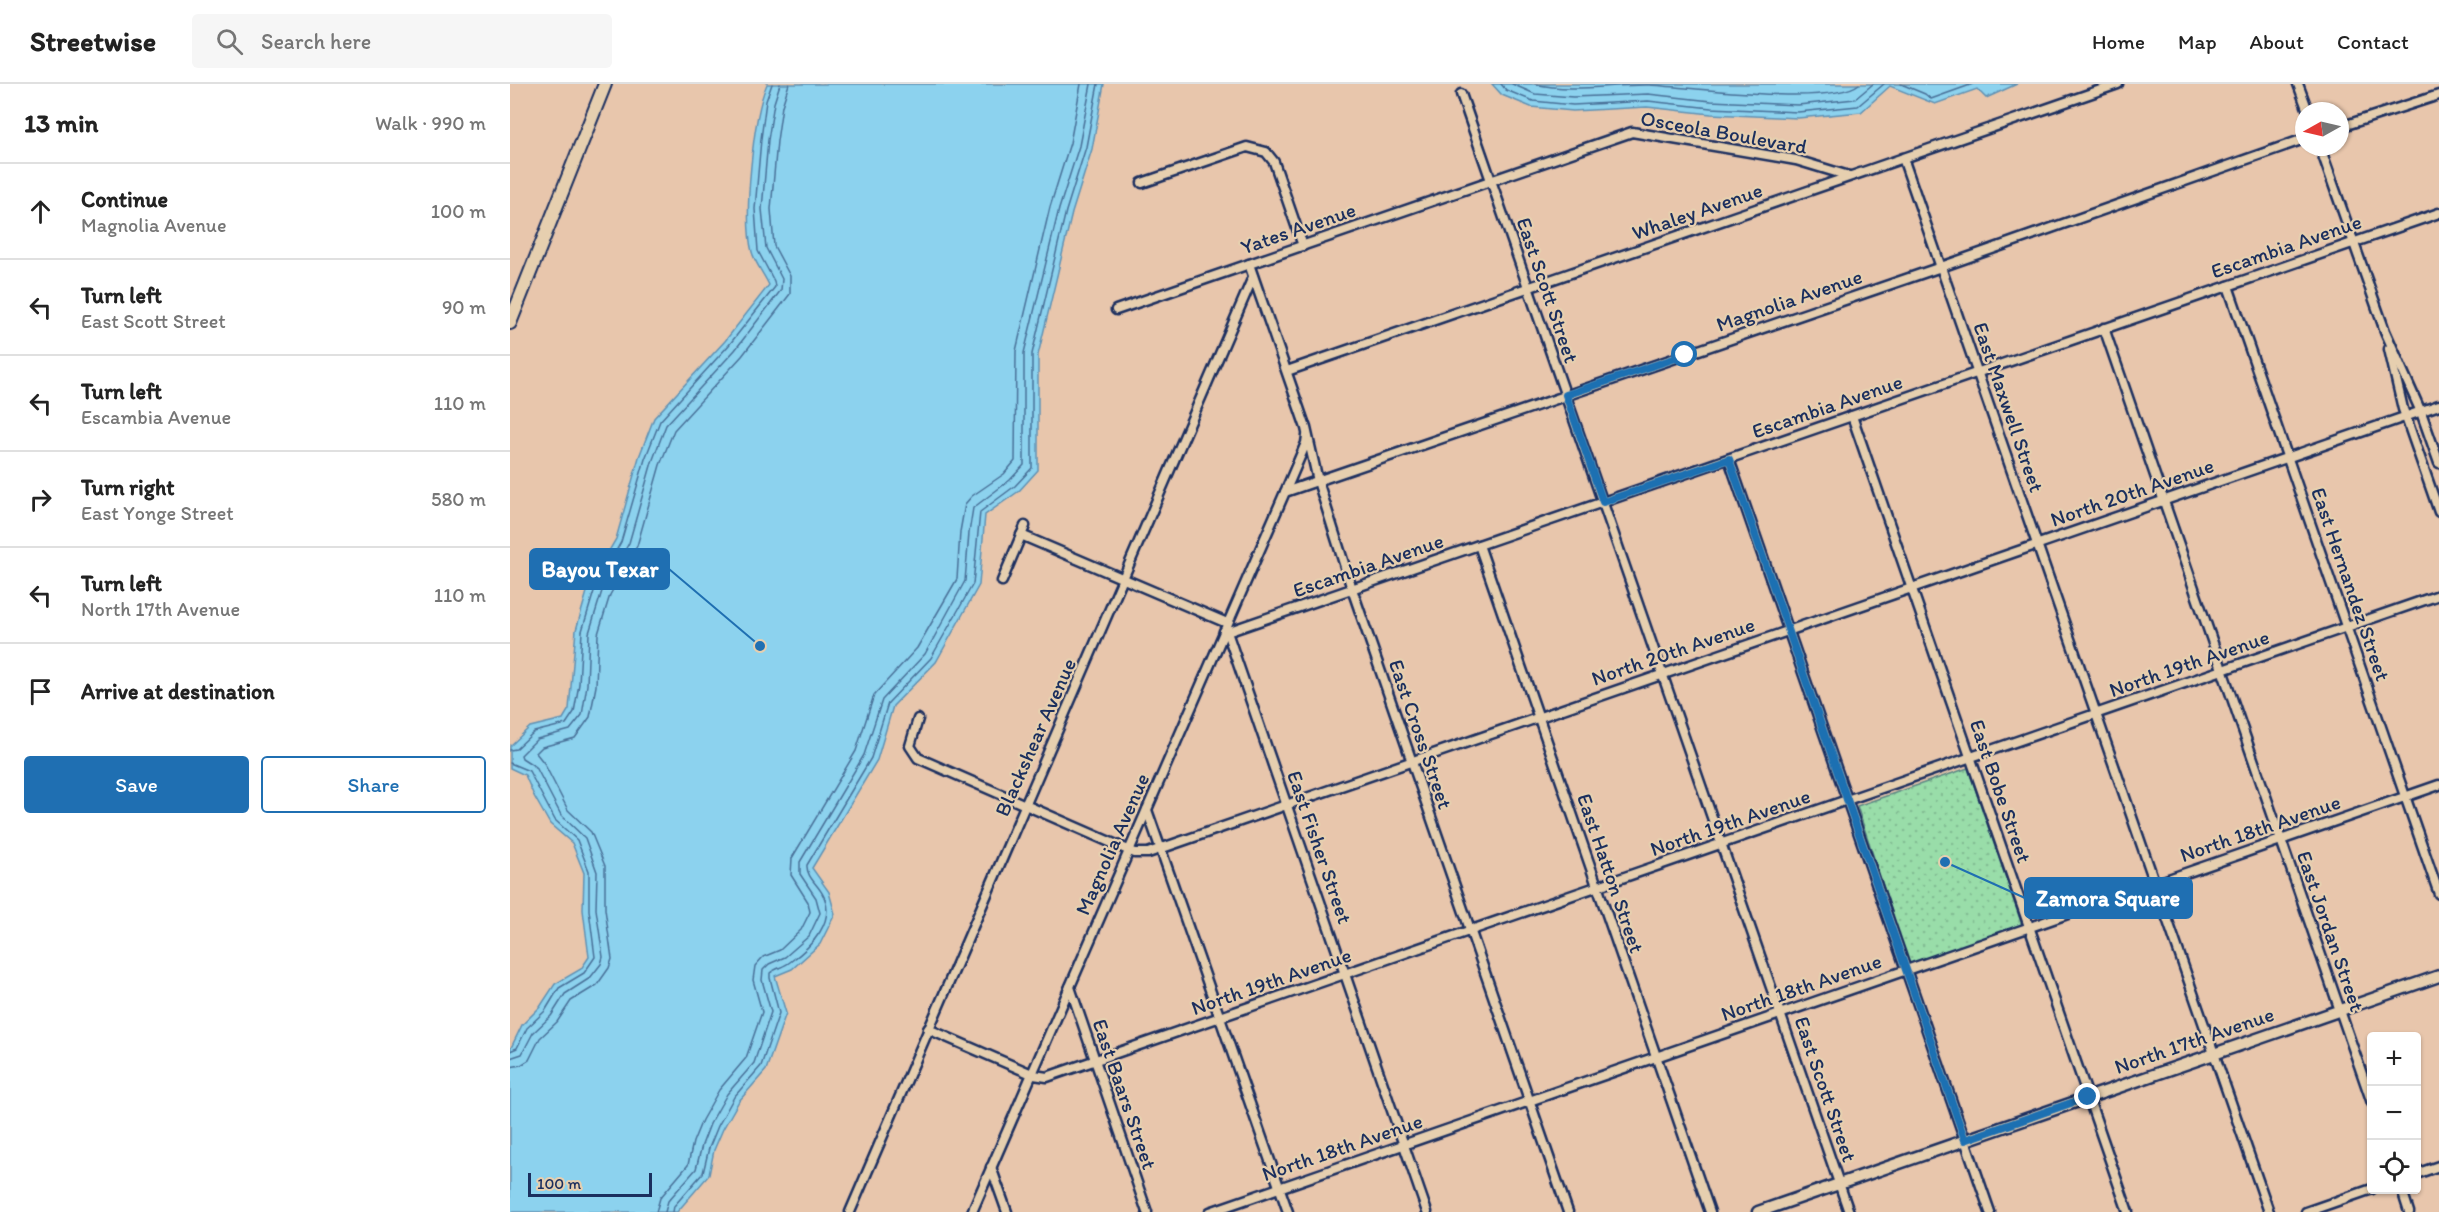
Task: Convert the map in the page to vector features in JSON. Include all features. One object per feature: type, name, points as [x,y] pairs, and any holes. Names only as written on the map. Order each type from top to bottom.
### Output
[{"type":"main road","points":[[510,323],[604,84]]},
{"type":"street","name":"Whaley Avenue","points":[[1287,371],[2118,84]]},
{"type":"street","points":[[2298,84],[2305,102]]},
{"type":"street","name":"East Scott Street","points":[[1461,94],[1849,1212]]},
{"type":"street","points":[[2349,124],[2439,95]]},
{"type":"street","name":"Osceola Boulevard","points":[[1491,180],[1632,132],[1796,160],[1849,176]]},
{"type":"street","name":"Magnolia Avenue","points":[[1285,492],[1941,267],[2295,142]]},
{"type":"street","points":[[1142,183],[1241,149],[1260,149],[1266,152],[1274,162],[1303,246]]},
{"type":"street","points":[[2323,156],[2385,331],[2421,411],[2439,463]]},
{"type":"street","name":"East Maxwell Street","points":[[1903,158],[2269,1212]]},
{"type":"street","name":"Yates Avenue","points":[[1116,310],[1491,180]]},
{"type":"street","name":"Escambia Avenue","points":[[1226,629],[1352,589],[2439,213]]},
{"type":"street","name":"East Cross Street","points":[[1249,264],[1306,428],[1318,481],[1352,589],[1568,1212]]},
{"type":"street","name":"Blackshear Avenue","points":[[850,1212],[1254,277]]},
{"type":"street","name":"East Hernandez Street","points":[[2228,286],[2439,894]]},
{"type":"street","name":"East Jordan Street","points":[[2104,328],[2367,1088]]},
{"type":"street","points":[[2385,331],[2406,416],[2439,512]]},
{"type":"street","name":"North 20th Avenue","points":[[918,719],[910,746],[918,758],[1024,806],[1036,808],[1141,854],[2439,405]]},
{"type":"street","name":"East Bobe Street","points":[[1852,416],[2128,1212]]},
{"type":"street","name":"Magnolia Avenue","points":[[972,1212],[1306,443],[1306,428]]},
{"type":"street","points":[[1729,459],[1990,1212]]},
{"type":"street","points":[[1002,581],[1025,526]]},
{"type":"street","points":[[1021,535],[1123,579],[1226,629]]},
{"type":"street","name":"East Hatton Street","points":[[1479,545],[1710,1212]]},
{"type":"street","name":"North 19th Avenue","points":[[1032,1074],[1047,1077],[1095,1062],[2439,595]]},
{"type":"street","name":"East Fisher Street","points":[[1226,629],[1427,1212]]},
{"type":"street","name":"North 18th Avenue","points":[[1210,1212],[2439,785]]},
{"type":"street","points":[[1147,810],[1288,1212]]},
{"type":"street","name":"North 17th Avenue","points":[[1758,1212],[2439,976]]},
{"type":"street","name":"East Baars Street","points":[[1070,987],[1148,1212]]},
{"type":"street","points":[[928,1029],[1032,1074]]},
{"type":"street","points":[[2421,1172],[2439,1166]]},
{"type":"street","points":[[991,1167],[1007,1212]]},
{"type":"street","points":[[2306,1212],[2367,1191]]},
{"type":"street","points":[[2403,1194],[2409,1212]]},
{"type":"green space","points":[[1968,768],[2022,925],[1909,965],[1857,806]]},
{"type":"water","points":[[767,84],[1104,84],[1092,149],[1072,213],[1038,355],[1038,470],[1019,491],[985,515],[979,585],[936,662],[893,706],[877,760],[812,868],[829,892],[835,914],[820,944],[792,969],[775,976],[786,1013],[766,1070],[739,1101],[723,1129],[714,1150],[709,1175],[677,1212],[510,1212],[510,1050],[522,1025],[540,1007],[555,984],[581,969],[589,957],[583,910],[584,873],[572,843],[550,824],[525,775],[510,768],[510,746],[530,727],[563,719],[569,709],[576,630],[589,585],[616,539],[639,457],[654,418],[725,341],[769,285],[755,260],[749,236],[751,167],[757,119]]},
{"type":"water","points":[[1492,84],[2017,84],[1986,98],[1977,89],[1935,104],[1890,86],[1861,112],[1798,118],[1711,114],[1647,107],[1573,111],[1531,107],[1502,95]]},
{"type":"place","name":"Bayou Texar","points":[[760,646]]},
{"type":"place","name":"Zamora Square","points":[[1945,862]]},
{"type":"route","points":[[1685,355],[1566,395],[1603,502],[1729,459],[1965,1140],[2088,1097]]}]
